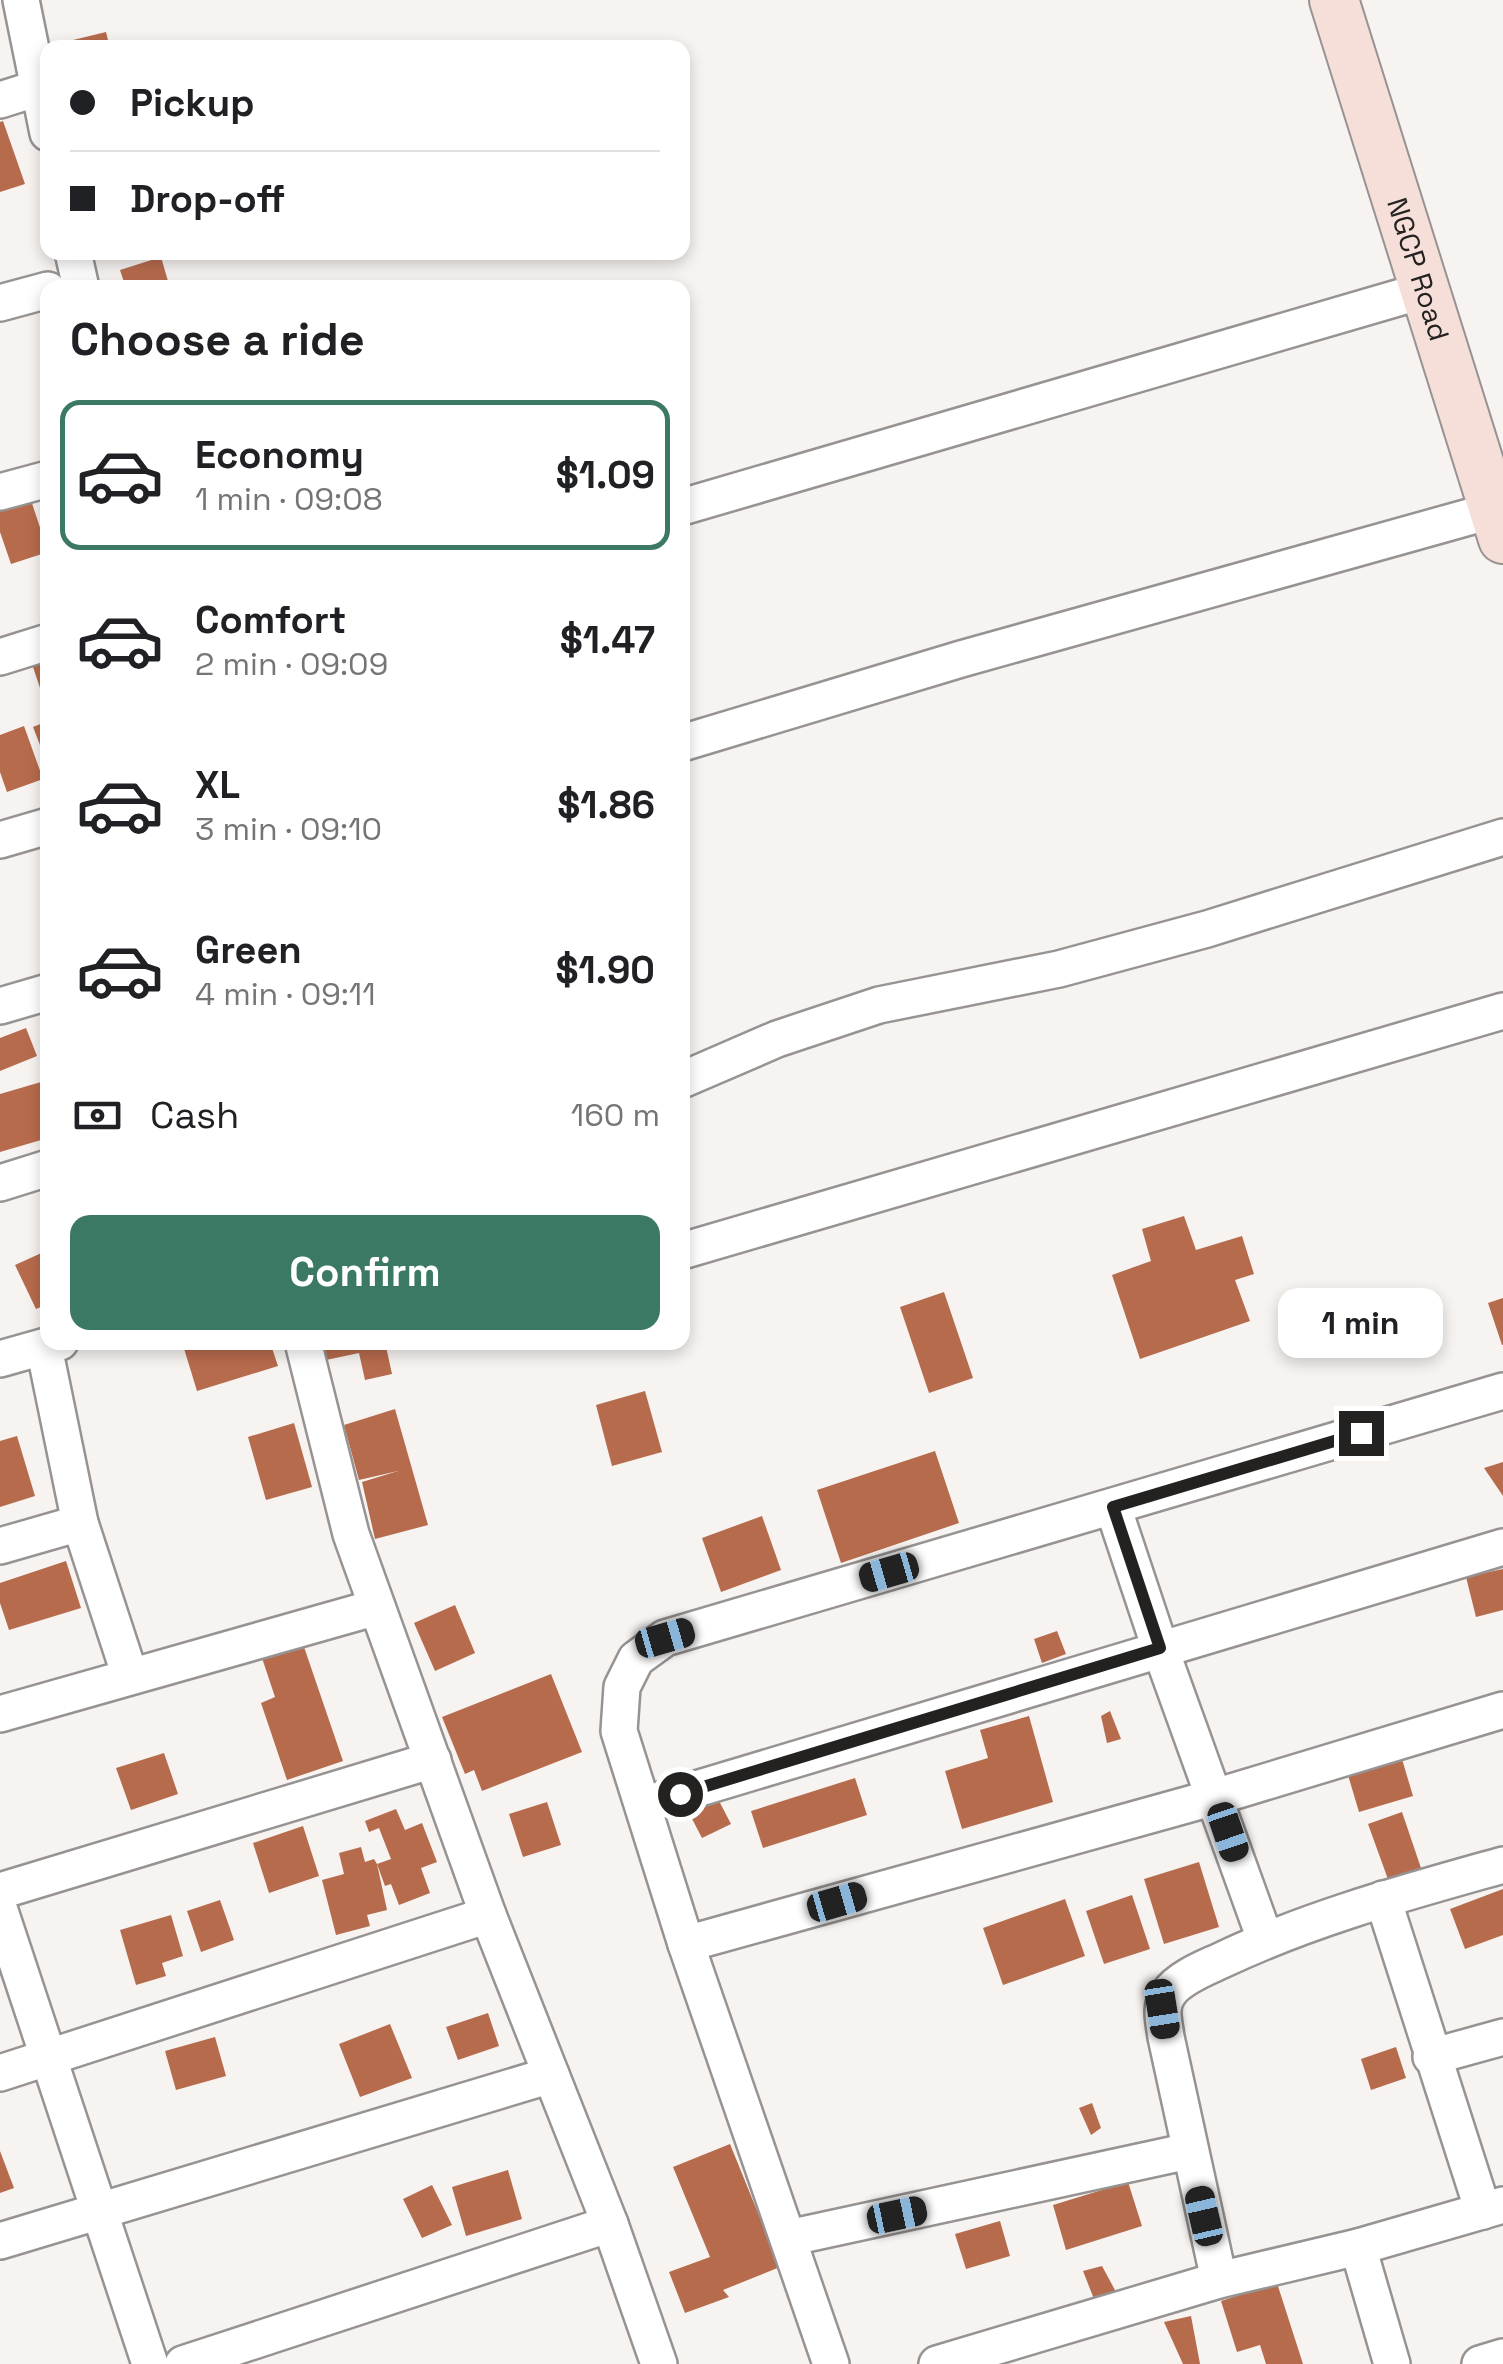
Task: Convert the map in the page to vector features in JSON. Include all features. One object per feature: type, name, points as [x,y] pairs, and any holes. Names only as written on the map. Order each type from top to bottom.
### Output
[{"type":"main road","name":"NGCP Road","points":[[1334,0],[1498,525]]},
{"type":"street","points":[[22,0],[40,97]]},
{"type":"street","points":[[0,100],[38,88]]},
{"type":"street","points":[[0,303],[40,289]]},
{"type":"street","points":[[690,505],[1425,290]]},
{"type":"street","points":[[0,492],[40,481]]},
{"type":"street","points":[[690,741],[961,658],[1498,525]]},
{"type":"street","points":[[0,657],[40,644]]},
{"type":"street","points":[[0,840],[40,828]]},
{"type":"street","points":[[690,1077],[777,1039],[878,1005],[1133,949],[1503,837]]},
{"type":"street","points":[[0,1006],[40,994]]},
{"type":"street","points":[[690,1249],[1503,1011]]},
{"type":"street","points":[[0,1183],[40,1170]]},
{"type":"street","points":[[0,1359],[40,1348]]},
{"type":"street","points":[[53,1350],[80,1523],[130,1676]]},
{"type":"street","points":[[305,1350],[335,1478],[376,1606],[488,1914],[610,2224],[659,2364]]},
{"type":"street","points":[[832,2364],[686,1944],[619,1731],[622,1687],[636,1659],[665,1638],[1503,1391]]},
{"type":"street","points":[[1113,1507],[1265,1939]]},
{"type":"street","points":[[0,1546],[80,1523]]},
{"type":"street","points":[[642,1805],[1503,1547]]},
{"type":"street","points":[[0,1714],[376,1606]]},
{"type":"street","points":[[686,1944],[1215,1796],[1503,1710]]},
{"type":"street","points":[[0,1891],[433,1760]]},
{"type":"street","points":[[1219,2280],[1162,2009],[1170,1991],[1202,1970],[1265,1939],[1382,1899],[1503,1865]]},
{"type":"street","points":[[937,2364],[1219,2280],[1358,2248],[1493,2208],[1432,2057],[1382,1899]]},
{"type":"street","points":[[0,1910],[150,2364]]},
{"type":"street","points":[[0,2074],[488,1914]]},
{"type":"street","points":[[1432,2057],[1503,2037]]},
{"type":"street","points":[[0,2240],[551,2075]]},
{"type":"street","points":[[788,2238],[1189,2151]]},
{"type":"street","points":[[184,2364],[610,2224]]},
{"type":"street","points":[[1358,2248],[1392,2364]]},
{"type":"street","points":[[1480,2364],[1503,2358]]},
{"type":"building","points":[[106,32],[108,40],[73,40]]},
{"type":"building","points":[[3,121],[25,184],[0,192],[0,122]]},
{"type":"building","points":[[162,260],[168,280],[123,280],[120,270]]},
{"type":"building","points":[[29,494],[40,528],[40,555],[11,564],[0,532],[0,504]]},
{"type":"building","points":[[40,655],[40,688],[30,658]]},
{"type":"building","points":[[40,724],[40,745],[33,727]]},
{"type":"building","points":[[24,726],[40,780],[7,792],[0,772],[0,735]]},
{"type":"building","points":[[26,1028],[37,1056],[0,1071],[0,1038]]},
{"type":"building","points":[[40,1082],[40,1140],[0,1152],[0,1094]]},
{"type":"building","points":[[1184,1216],[1196,1250],[1242,1236],[1254,1274],[1235,1280],[1250,1321],[1140,1359],[1112,1275],[1151,1261],[1142,1229]]},
{"type":"building","points":[[40,1254],[40,1307],[36,1309],[15,1265]]},
{"type":"building","points":[[944,1292],[973,1378],[929,1393],[900,1307]]},
{"type":"building","points":[[1503,1298],[1503,1345],[1502,1345],[1488,1303]]},
{"type":"building","points":[[184,1350],[273,1350],[278,1366],[197,1391]]},
{"type":"building","points":[[324,1350],[387,1350],[392,1374],[365,1380],[359,1353],[326,1360]]},
{"type":"building","points":[[645,1391],[662,1452],[612,1466],[596,1405]]},
{"type":"building","points":[[395,1409],[428,1525],[375,1539],[362,1482],[398,1471],[359,1480],[344,1425]]},
{"type":"building","points":[[294,1423],[312,1487],[266,1500],[248,1437]]},
{"type":"building","points":[[17,1436],[35,1496],[0,1507],[0,1441]]},
{"type":"building","points":[[935,1451],[959,1523],[841,1563],[817,1490]]},
{"type":"building","points":[[1503,1462],[1503,1496],[1484,1468]]},
{"type":"building","points":[[762,1516],[781,1570],[721,1592],[702,1538]]},
{"type":"building","points":[[66,1561],[81,1608],[9,1630],[0,1603],[0,1583]]},
{"type":"building","points":[[1503,1569],[1503,1610],[1476,1617],[1466,1577]]},
{"type":"building","points":[[455,1605],[475,1653],[435,1671],[414,1623]]},
{"type":"building","points":[[1057,1631],[1066,1654],[1042,1663],[1034,1639]]},
{"type":"building","points":[[303,1644],[343,1761],[287,1780],[261,1703],[275,1697],[262,1658]]},
{"type":"building","points":[[551,1674],[582,1752],[482,1791],[474,1770],[465,1774],[442,1717]]},
{"type":"building","points":[[1110,1711],[1121,1739],[1107,1743],[1101,1716]]},
{"type":"building","points":[[1029,1716],[1053,1802],[962,1829],[945,1771],[988,1758],[980,1730]]},
{"type":"building","points":[[1399,1749],[1413,1796],[1359,1812],[1345,1765]]},
{"type":"building","points":[[164,1753],[178,1794],[131,1810],[116,1768]]},
{"type":"building","points":[[855,1778],[867,1815],[763,1848],[751,1811]]},
{"type":"building","points":[[718,1799],[731,1824],[702,1838],[689,1813]]},
{"type":"building","points":[[547,1802],[561,1845],[523,1857],[509,1814]]},
{"type":"building","points":[[396,1809],[405,1830],[422,1823],[437,1862],[421,1868],[430,1893],[399,1905],[391,1884],[385,1886],[377,1864],[391,1859],[379,1828],[369,1832],[365,1821]]},
{"type":"building","points":[[1402,1812],[1422,1871],[1389,1882],[1368,1824]]},
{"type":"building","points":[[303,1826],[319,1876],[269,1893],[253,1843]]},
{"type":"building","points":[[361,1847],[365,1862],[374,1859],[377,1864],[387,1910],[367,1915],[370,1926],[336,1935],[322,1880],[344,1874],[339,1853]]},
{"type":"building","points":[[1199,1862],[1219,1927],[1164,1944],[1144,1879]]},
{"type":"building","points":[[1503,1889],[1503,1935],[1465,1949],[1450,1909]]},
{"type":"building","points":[[1132,1895],[1150,1949],[1104,1964],[1086,1911]]},
{"type":"building","points":[[1065,1899],[1085,1956],[1003,1985],[983,1928]]},
{"type":"building","points":[[220,1900],[234,1940],[201,1952],[187,1911]]},
{"type":"building","points":[[171,1915],[183,1956],[162,1963],[166,1976],[136,1985],[120,1930]]},
{"type":"building","points":[[488,2013],[499,2046],[458,2060],[446,2027]]},
{"type":"building","points":[[390,2024],[412,2078],[360,2097],[339,2044]]},
{"type":"building","points":[[215,2037],[226,2076],[176,2090],[165,2051]]},
{"type":"building","points":[[1396,2047],[1406,2078],[1371,2090],[1361,2059]]},
{"type":"building","points":[[1092,2103],[1101,2128],[1091,2135],[1079,2108]]},
{"type":"building","points":[[730,2144],[780,2267],[723,2290],[729,2297],[685,2313],[669,2272],[710,2257],[673,2167]]},
{"type":"building","points":[[0,2151],[14,2188],[0,2193]]},
{"type":"building","points":[[508,2170],[522,2219],[466,2236],[452,2187]]},
{"type":"building","points":[[1128,2182],[1142,2226],[1066,2250],[1053,2205]]},
{"type":"building","points":[[432,2185],[452,2225],[422,2238],[403,2199]]},
{"type":"building","points":[[1000,2221],[1010,2256],[966,2269],[955,2234]]},
{"type":"building","points":[[1102,2266],[1116,2292],[1094,2299],[1083,2271]]},
{"type":"building","points":[[1277,2283],[1303,2364],[1266,2364],[1260,2345],[1237,2352],[1221,2301]]},
{"type":"building","points":[[1191,2316],[1200,2364],[1183,2364],[1164,2322]]},
{"type":"route","points":[[680,1794],[1160,1648],[1113,1507],[1361,1433]]}]
